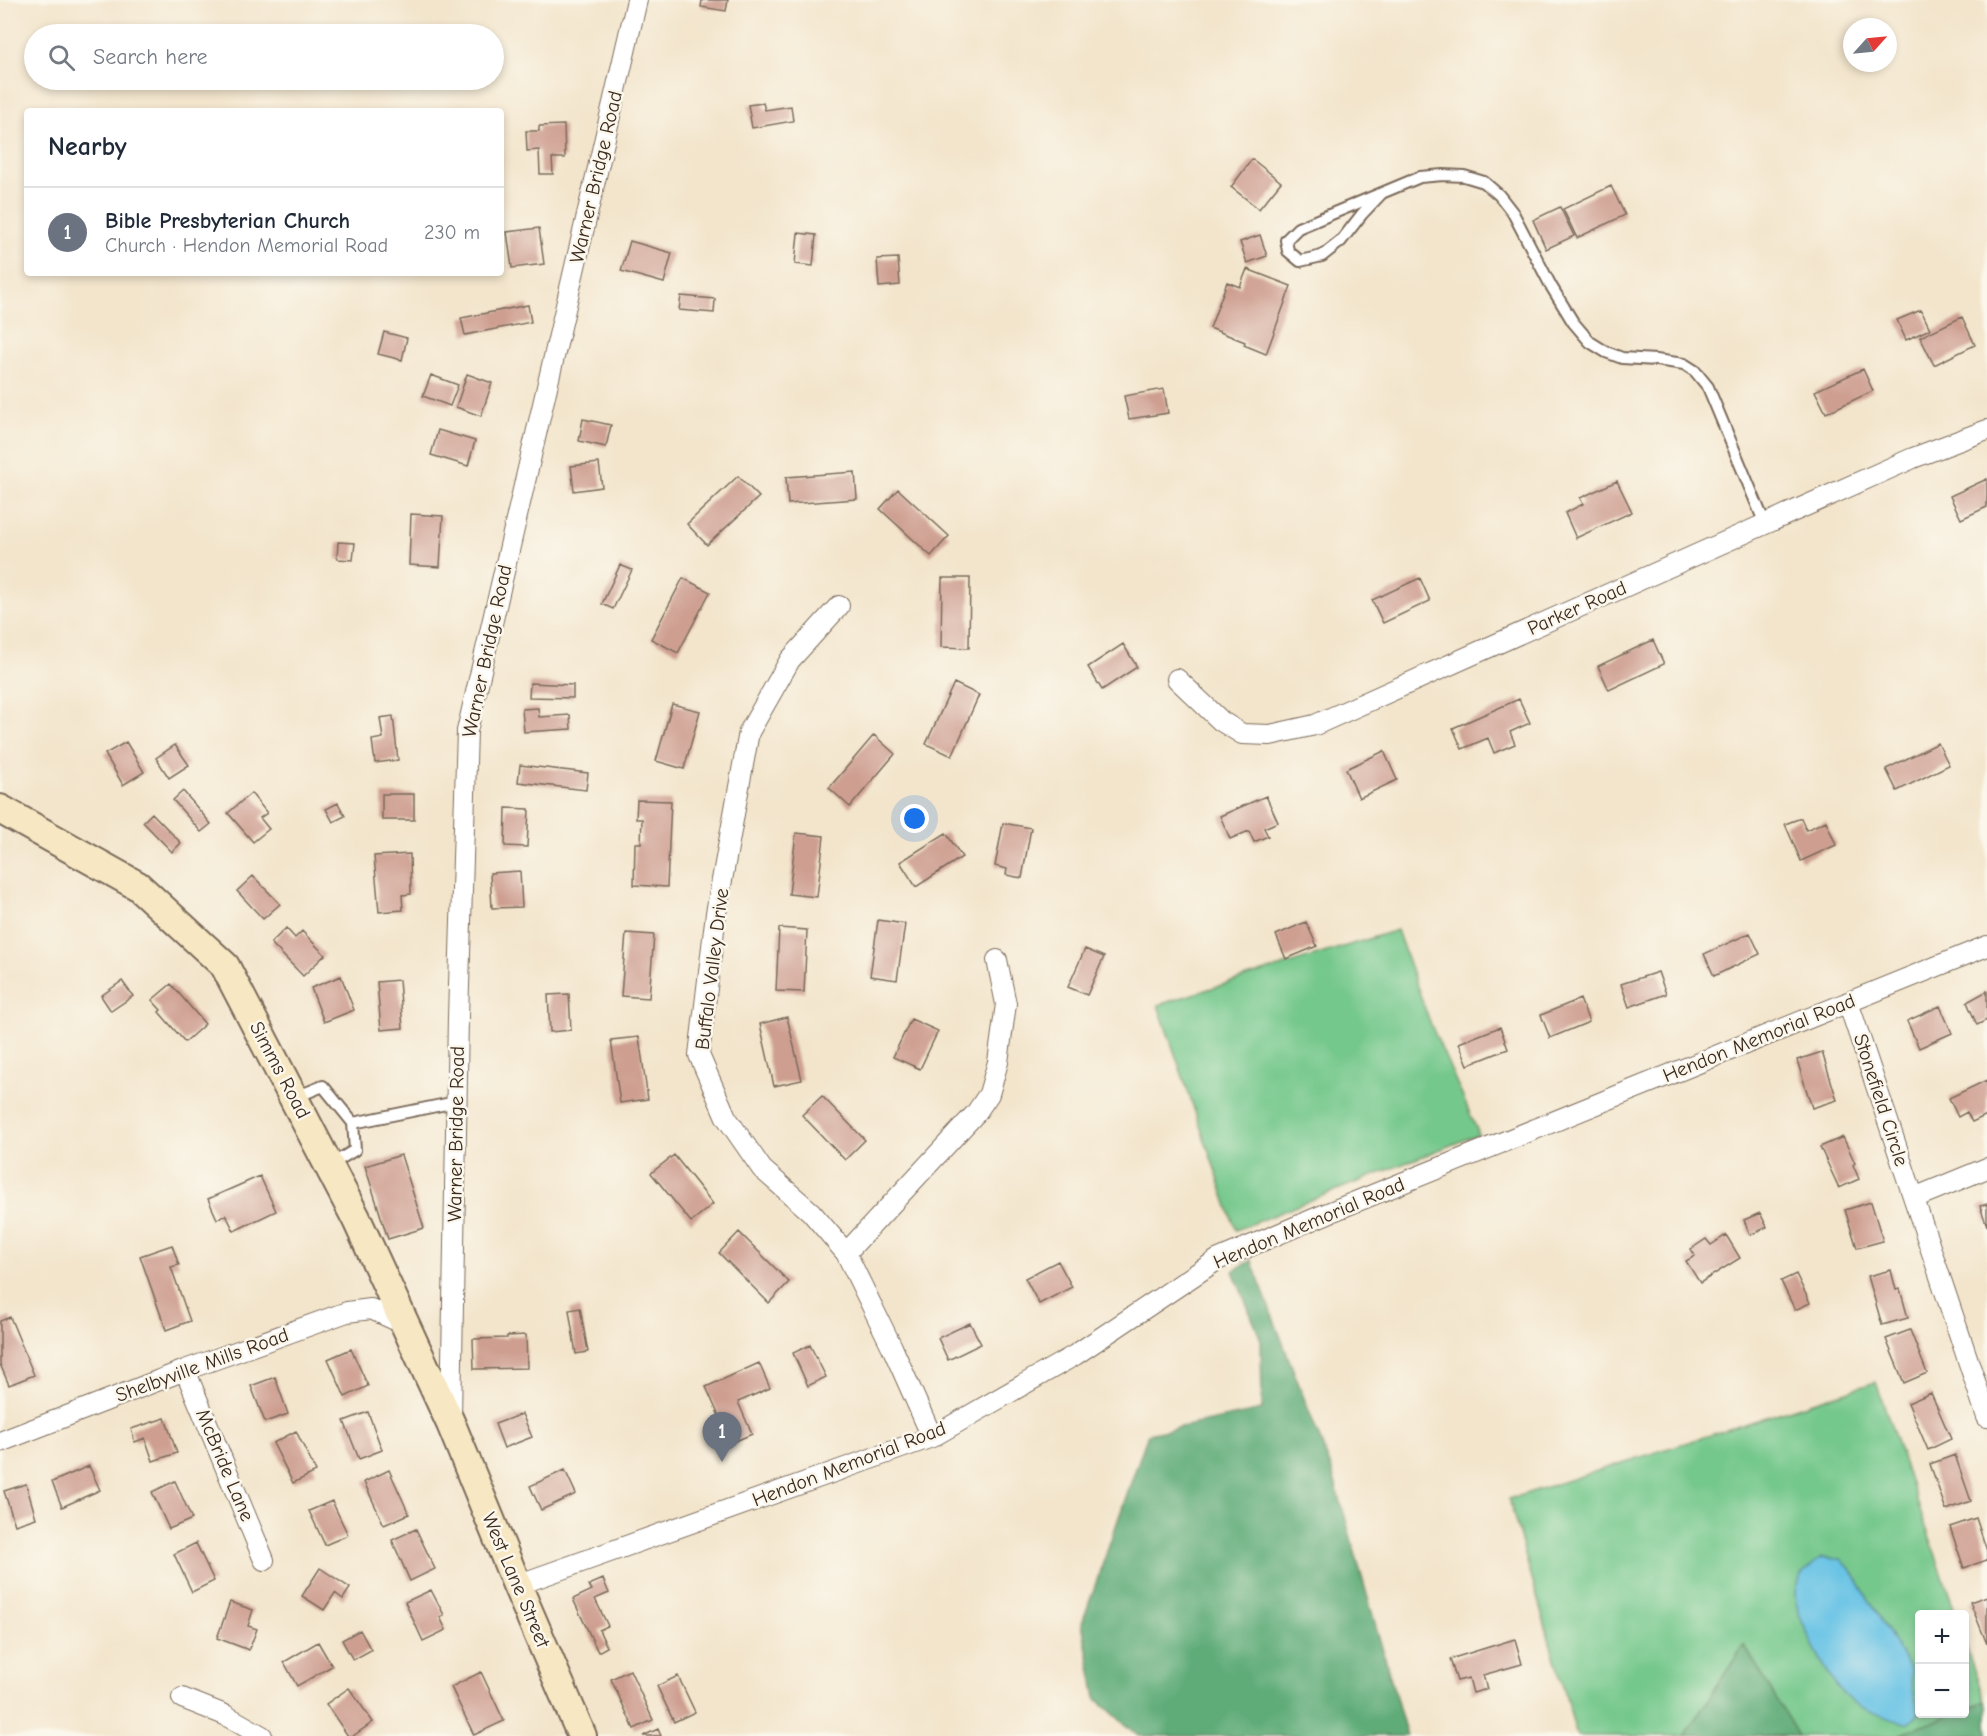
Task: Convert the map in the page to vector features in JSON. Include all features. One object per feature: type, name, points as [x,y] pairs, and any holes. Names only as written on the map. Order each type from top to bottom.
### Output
[{"type":"street","name":"Warner Bridge Road","points":[[451,1424],[456,1102],[467,731],[637,0]]},
{"type":"street","name":"Parker Road","points":[[1177,679],[1221,721],[1242,734],[1270,735],[1314,725],[1913,458],[1987,430]]},
{"type":"street","name":"Buffalo Valley Drive","points":[[839,606],[790,660],[749,732],[716,913],[699,1055],[726,1117],[762,1169],[811,1212],[846,1253],[892,1347],[932,1437]]},
{"type":"street","name":"Simms Road","points":[[0,809],[138,886],[225,966],[356,1218],[451,1424]]},
{"type":"street","name":"Hendon Memorial Road","points":[[517,1585],[932,1437],[1075,1355],[1217,1260],[1987,946]]},
{"type":"street","points":[[846,1253],[976,1113],[988,1094],[998,1062],[1006,1004],[997,960]]},
{"type":"street","name":"Stonefield Circle","points":[[1848,1002],[1987,1417]]},
{"type":"street","points":[[1914,1198],[1987,1168]]},
{"type":"street","name":"Shelbyville Mills Road","points":[[0,1442],[185,1370],[347,1312],[371,1309],[406,1325]]},
{"type":"street","name":"McBride Lane","points":[[185,1370],[264,1560]]},
{"type":"street","name":"West Lane Street","points":[[451,1424],[582,1736]]},
{"type":"street","points":[[182,1698],[225,1715],[262,1736]]},
{"type":"lane","points":[[1381,194],[1341,241],[1322,256],[1300,261],[1288,251],[1286,240],[1298,228],[1420,177],[1464,176],[1484,182],[1500,195],[1513,213],[1551,286],[1573,322],[1590,342],[1622,358],[1684,364],[1695,371],[1708,387],[1765,524]]},
{"type":"lane","points":[[295,1098],[323,1086],[353,1123],[355,1150],[329,1165]]},
{"type":"lane","points":[[353,1123],[456,1102]]},
{"type":"green space","points":[[1397,930],[1429,1020],[1479,1134],[1236,1230],[1158,1005]]},
{"type":"green space","points":[[1251,1260],[1332,1471],[1407,1736],[1138,1736],[1096,1698],[1082,1623],[1148,1434],[1262,1410],[1261,1340],[1233,1271]]},
{"type":"green space","points":[[1876,1382],[1955,1610],[1915,1610],[1915,1718],[1943,1718],[1897,1736],[1798,1736],[1744,1645],[1684,1736],[1577,1736],[1509,1499]]},
{"type":"green space","points":[[1744,1645],[1798,1736],[1684,1736]]},
{"type":"green space","points":[[1969,1655],[1985,1701],[1969,1707]]},
{"type":"green space","points":[[1985,1701],[1987,1736],[1897,1736],[1943,1718],[1969,1718],[1969,1707]]},
{"type":"water","points":[[1821,1558],[1841,1559],[1852,1571],[1910,1669],[1915,1697],[1915,1717],[1907,1723],[1876,1713],[1847,1698],[1832,1678],[1807,1633],[1797,1605],[1795,1595],[1797,1584],[1808,1569]]},
{"type":"building","points":[[702,0],[728,0],[726,11],[701,7]]},
{"type":"building","points":[[763,103],[765,110],[791,106],[793,121],[752,128],[748,105]]},
{"type":"building","points":[[564,125],[565,158],[552,158],[553,174],[540,174],[539,150],[527,151],[526,131],[539,131],[539,126]]},
{"type":"building","points":[[1252,159],[1281,182],[1259,209],[1231,187]]},
{"type":"building","points":[[1611,186],[1625,215],[1577,238],[1563,209]]},
{"type":"building","points":[[1560,207],[1574,236],[1546,249],[1533,220]]},
{"type":"building","points":[[539,228],[544,264],[512,268],[507,232]]},
{"type":"building","points":[[798,233],[816,235],[813,266],[795,264]]},
{"type":"building","points":[[1260,235],[1267,256],[1247,263],[1240,242]]},
{"type":"building","points":[[630,241],[672,253],[664,283],[621,271]]},
{"type":"building","points":[[898,258],[900,285],[879,287],[877,259]]},
{"type":"building","points":[[1247,269],[1291,286],[1266,354],[1244,345],[1245,342],[1210,328],[1227,282],[1240,287]]},
{"type":"building","points":[[681,296],[715,299],[714,313],[679,310]]},
{"type":"building","points":[[528,305],[531,322],[465,335],[461,318]]},
{"type":"building","points":[[1921,310],[1930,329],[1906,340],[1897,320]]},
{"type":"building","points":[[1962,317],[1975,345],[1934,365],[1920,337]]},
{"type":"building","points":[[384,332],[407,338],[402,360],[378,354]]},
{"type":"building","points":[[1863,369],[1873,391],[1826,413],[1815,391]]},
{"type":"building","points":[[467,374],[492,383],[481,416],[456,407]]},
{"type":"building","points":[[431,375],[458,385],[450,406],[423,396]]},
{"type":"building","points":[[1164,389],[1168,413],[1129,419],[1124,396]]},
{"type":"building","points":[[583,419],[611,425],[606,447],[579,441]]},
{"type":"building","points":[[438,430],[475,441],[468,466],[431,455]]},
{"type":"building","points":[[599,463],[602,487],[574,491],[571,466]]},
{"type":"building","points":[[855,472],[857,499],[788,504],[786,477]]},
{"type":"building","points":[[738,476],[759,497],[707,545],[687,524]]},
{"type":"building","points":[[1987,479],[1987,507],[1961,519],[1950,496]]},
{"type":"building","points":[[1617,481],[1632,512],[1576,538],[1565,513],[1583,504],[1580,498]]},
{"type":"building","points":[[898,489],[949,536],[931,556],[880,509]]},
{"type":"building","points":[[411,514],[443,516],[440,567],[409,565]]},
{"type":"building","points":[[338,542],[355,543],[353,560],[337,559]]},
{"type":"building","points":[[620,565],[632,570],[613,609],[602,604]]},
{"type":"building","points":[[683,578],[710,592],[678,653],[651,639]]},
{"type":"building","points":[[942,578],[970,578],[969,648],[941,647]]},
{"type":"building","points":[[1420,578],[1430,601],[1383,623],[1372,600]]},
{"type":"building","points":[[1653,640],[1664,664],[1609,690],[1598,666]]},
{"type":"building","points":[[1123,644],[1137,667],[1102,690],[1088,667]]},
{"type":"building","points":[[530,683],[573,685],[573,698],[529,697]]},
{"type":"building","points":[[954,683],[979,695],[952,756],[926,744]]},
{"type":"building","points":[[1519,699],[1530,723],[1510,732],[1515,744],[1494,753],[1488,738],[1462,749],[1453,728]]},
{"type":"building","points":[[672,704],[700,711],[684,769],[656,761]]},
{"type":"building","points":[[538,708],[539,717],[570,715],[571,729],[524,732],[522,709]]},
{"type":"building","points":[[393,716],[398,760],[375,763],[372,740],[383,738],[380,718]]},
{"type":"building","points":[[874,735],[895,754],[850,807],[829,788]]},
{"type":"building","points":[[126,742],[144,772],[123,785],[105,754]]},
{"type":"building","points":[[1938,743],[1949,765],[1897,791],[1886,769]]},
{"type":"building","points":[[175,745],[189,765],[169,778],[156,758]]},
{"type":"building","points":[[1384,751],[1397,780],[1359,798],[1346,769]]},
{"type":"building","points":[[520,765],[588,773],[586,790],[518,782]]},
{"type":"building","points":[[183,791],[211,824],[201,832],[173,800]]},
{"type":"building","points":[[251,793],[267,813],[260,818],[269,829],[253,842],[228,813]]},
{"type":"building","points":[[382,794],[414,794],[414,820],[382,820]]},
{"type":"building","points":[[1266,796],[1278,822],[1264,828],[1268,836],[1254,842],[1249,831],[1230,839],[1220,816]]},
{"type":"building","points":[[637,800],[671,801],[667,887],[634,885],[635,843],[641,843],[642,819],[636,819]]},
{"type":"building","points":[[338,803],[345,816],[333,822],[326,809]]},
{"type":"building","points":[[506,808],[529,809],[527,847],[505,846]]},
{"type":"building","points":[[152,813],[181,843],[172,852],[143,822]]},
{"type":"building","points":[[1801,818],[1806,830],[1826,821],[1836,845],[1801,861],[1785,824]]},
{"type":"building","points":[[1003,823],[1031,828],[1022,878],[1006,875],[1007,869],[995,866]]},
{"type":"building","points":[[796,833],[824,836],[817,897],[789,894]]},
{"type":"building","points":[[946,833],[962,857],[916,887],[900,862]]},
{"type":"building","points":[[410,854],[411,894],[402,895],[403,910],[379,912],[374,856]]},
{"type":"building","points":[[520,871],[522,907],[492,908],[490,873]]},
{"type":"building","points":[[253,876],[280,904],[263,919],[237,891]]},
{"type":"building","points":[[878,920],[905,924],[897,980],[870,976]]},
{"type":"building","points":[[1306,922],[1317,946],[1286,959],[1276,935]]},
{"type":"building","points":[[286,928],[295,938],[302,931],[325,955],[303,976],[271,943]]},
{"type":"building","points":[[779,928],[807,930],[804,992],[776,991]]},
{"type":"building","points":[[626,933],[654,935],[649,998],[621,996]]},
{"type":"building","points":[[1750,933],[1760,954],[1714,976],[1704,954]]},
{"type":"building","points":[[1085,949],[1104,957],[1087,995],[1068,987]]},
{"type":"building","points":[[1658,972],[1666,994],[1629,1007],[1621,984]]},
{"type":"building","points":[[341,976],[354,1010],[324,1022],[311,988]]},
{"type":"building","points":[[399,980],[403,1028],[381,1030],[377,982]]},
{"type":"building","points":[[122,981],[133,996],[111,1011],[101,996]]},
{"type":"building","points":[[171,984],[205,1024],[185,1042],[159,1012],[161,1010],[152,1000]]},
{"type":"building","points":[[1987,991],[1987,1020],[1977,1025],[1967,1002]]},
{"type":"building","points":[[569,994],[571,1030],[550,1032],[548,995]]},
{"type":"building","points":[[1580,999],[1589,1022],[1550,1038],[1541,1015]]},
{"type":"building","points":[[1940,1006],[1952,1033],[1919,1048],[1907,1021]]},
{"type":"building","points":[[787,1017],[802,1080],[774,1086],[760,1024]]},
{"type":"building","points":[[911,1019],[938,1031],[920,1069],[893,1057]]},
{"type":"building","points":[[1500,1027],[1508,1049],[1468,1065],[1459,1043]]},
{"type":"building","points":[[639,1037],[648,1099],[620,1103],[611,1040]]},
{"type":"building","points":[[1822,1052],[1837,1100],[1812,1108],[1797,1060]]},
{"type":"building","points":[[1987,1080],[1987,1115],[1972,1122],[1967,1112],[1958,1117],[1949,1098]]},
{"type":"building","points":[[822,1096],[865,1140],[845,1160],[802,1115]]},
{"type":"building","points":[[1843,1137],[1855,1163],[1853,1165],[1859,1179],[1839,1188],[1820,1147]]},
{"type":"building","points":[[401,1155],[424,1228],[388,1239],[365,1166]]},
{"type":"building","points":[[674,1155],[713,1204],[691,1222],[651,1173]]},
{"type":"building","points":[[260,1176],[276,1211],[234,1231],[226,1215],[217,1219],[208,1199]]},
{"type":"building","points":[[1871,1202],[1883,1241],[1857,1248],[1845,1210]]},
{"type":"building","points":[[1987,1204],[1987,1226],[1980,1206]]},
{"type":"building","points":[[1760,1213],[1767,1227],[1750,1235],[1744,1220]]},
{"type":"building","points":[[739,1232],[789,1282],[769,1303],[719,1253]]},
{"type":"building","points":[[1726,1235],[1740,1258],[1700,1283],[1686,1261],[1695,1256],[1691,1249],[1706,1239],[1711,1245]]},
{"type":"building","points":[[172,1245],[179,1265],[171,1267],[190,1321],[166,1330],[140,1256]]},
{"type":"building","points":[[1058,1261],[1072,1287],[1039,1304],[1025,1278]]},
{"type":"building","points":[[1891,1270],[1896,1290],[1900,1289],[1908,1318],[1882,1325],[1868,1276]]},
{"type":"building","points":[[1796,1274],[1810,1303],[1795,1310],[1781,1281]]},
{"type":"building","points":[[580,1308],[588,1352],[576,1354],[569,1310]]},
{"type":"building","points":[[10,1317],[34,1375],[9,1385],[0,1364],[0,1321]]},
{"type":"building","points":[[970,1323],[981,1344],[948,1360],[938,1338]]},
{"type":"building","points":[[1910,1330],[1927,1373],[1904,1383],[1886,1339]]},
{"type":"building","points":[[526,1335],[527,1368],[474,1369],[473,1339]]},
{"type":"building","points":[[810,1345],[826,1377],[808,1386],[793,1353]]},
{"type":"building","points":[[351,1349],[368,1386],[345,1397],[328,1359]]},
{"type":"building","points":[[759,1363],[770,1388],[738,1402],[752,1434],[731,1443],[706,1387]]},
{"type":"building","points":[[275,1377],[288,1414],[265,1422],[251,1386]]},
{"type":"building","points":[[1931,1393],[1951,1439],[1928,1450],[1908,1403]]},
{"type":"building","points":[[368,1412],[382,1450],[359,1459],[344,1421]]},
{"type":"building","points":[[522,1414],[532,1437],[504,1448],[495,1424]]},
{"type":"building","points":[[165,1418],[177,1453],[153,1461],[145,1438],[135,1442],[131,1429]]},
{"type":"building","points":[[296,1431],[316,1472],[293,1483],[273,1443]]},
{"type":"building","points":[[1955,1455],[1971,1501],[1946,1510],[1930,1464]]},
{"type":"building","points":[[89,1466],[100,1490],[62,1507],[52,1482]]},
{"type":"building","points":[[389,1470],[409,1514],[384,1525],[364,1482]]},
{"type":"building","points":[[565,1470],[576,1494],[541,1510],[530,1486]]},
{"type":"building","points":[[175,1481],[192,1519],[169,1529],[152,1492]]},
{"type":"building","points":[[26,1484],[36,1518],[15,1525],[4,1491]]},
{"type":"building","points":[[332,1501],[348,1535],[325,1545],[309,1511]]},
{"type":"building","points":[[1976,1518],[1987,1551],[1987,1560],[1964,1568],[1950,1527]]},
{"type":"building","points":[[416,1529],[435,1569],[410,1581],[392,1540]]},
{"type":"building","points":[[196,1543],[214,1581],[192,1592],[174,1554]]},
{"type":"building","points":[[320,1568],[350,1588],[343,1599],[335,1593],[324,1610],[302,1596]]},
{"type":"building","points":[[603,1579],[609,1593],[595,1599],[608,1626],[599,1630],[607,1647],[598,1652],[573,1599],[592,1590],[589,1585]]},
{"type":"building","points":[[431,1590],[444,1615],[440,1617],[446,1630],[423,1641],[405,1602]]},
{"type":"building","points":[[1987,1596],[1987,1644],[1970,1602]]},
{"type":"building","points":[[230,1602],[253,1610],[248,1626],[257,1629],[249,1650],[217,1638]]},
{"type":"building","points":[[360,1630],[371,1650],[353,1660],[342,1640]]},
{"type":"building","points":[[1515,1639],[1522,1664],[1483,1675],[1487,1689],[1473,1693],[1469,1678],[1457,1681],[1450,1659]]},
{"type":"building","points":[[318,1642],[332,1666],[297,1686],[284,1662]]},
{"type":"building","points":[[630,1670],[653,1720],[634,1729],[611,1679]]},
{"type":"building","points":[[481,1672],[504,1721],[474,1735],[451,1687]]},
{"type":"building","points":[[678,1676],[695,1712],[674,1722],[657,1686]]},
{"type":"building","points":[[349,1688],[373,1722],[353,1736],[348,1736],[326,1704]]},
{"type":"building","points":[[658,1729],[661,1736],[643,1736]]},
{"type":"place","name":"Bible Presbyterian Church","points":[[722,1462]]}]
